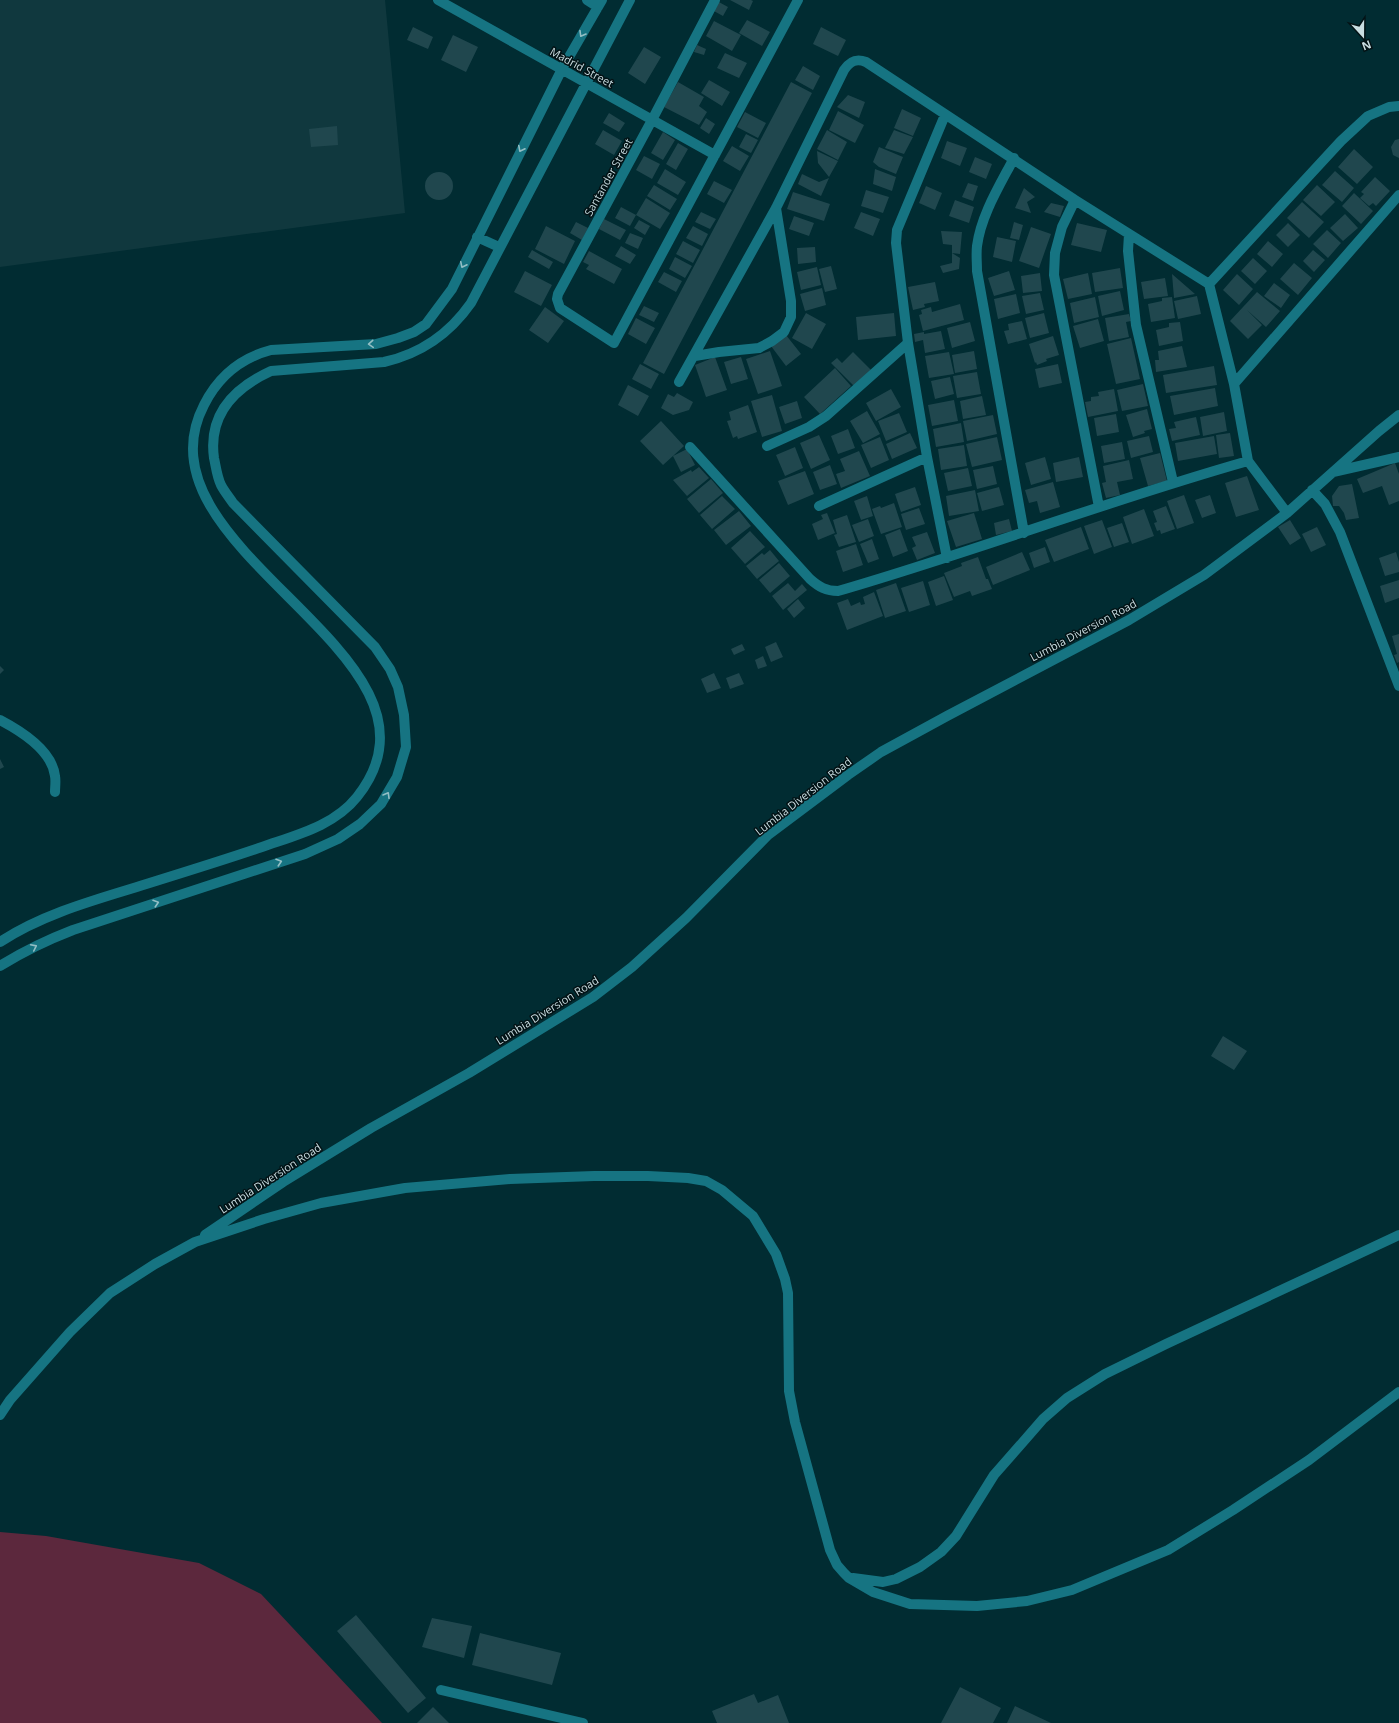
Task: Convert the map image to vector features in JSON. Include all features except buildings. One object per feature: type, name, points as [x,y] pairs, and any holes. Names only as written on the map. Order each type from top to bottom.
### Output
[{"type":"street","name":"Madrid Street","points":[[438,0],[715,155]]},
{"type":"street","points":[[0,942],[50,916],[86,902],[235,856],[310,830],[330,821],[343,813],[358,796],[374,771],[379,754],[380,734],[372,699],[361,678],[341,654],[241,546],[218,518],[204,497],[196,474],[192,454],[194,428],[209,394],[226,374],[258,354],[271,350],[376,344],[414,332],[426,324],[452,289],[562,70],[600,4],[587,0]]},
{"type":"street","points":[[0,966],[22,952],[67,932],[305,854],[338,839],[360,824],[381,804],[397,777],[406,747],[404,715],[398,687],[390,669],[375,647],[233,503],[221,484],[216,468],[213,449],[216,427],[221,412],[229,399],[255,378],[271,371],[384,362],[402,358],[422,348],[444,333],[460,319],[471,303],[499,247],[630,0]]},
{"type":"street","name":"Santander Street","points":[[715,0],[556,299],[558,304],[565,312],[614,343],[715,155]]},
{"type":"street","points":[[715,155],[798,0]]},
{"type":"street","points":[[679,382],[695,356],[776,208],[844,70],[855,60],[866,62],[945,115],[1014,158],[1075,200],[1209,284],[1234,384],[1248,461],[1287,513]]},
{"type":"street","points":[[1209,284],[1341,141],[1368,116],[1389,107],[1399,106]]},
{"type":"street","points":[[945,115],[897,230],[896,257],[908,343],[927,457],[947,558]]},
{"type":"street","points":[[1014,158],[994,197],[982,226],[977,246],[977,271],[1024,533]]},
{"type":"street","points":[[1234,384],[1399,195]]},
{"type":"street","points":[[1075,200],[1062,226],[1055,253],[1054,275],[1099,507]]},
{"type":"street","points":[[695,356],[759,348],[772,342],[784,332],[791,317],[791,301],[776,208]]},
{"type":"street","points":[[1129,234],[1128,252],[1136,325],[1173,482]]},
{"type":"street","points":[[477,237],[499,247]]},
{"type":"street","points":[[767,446],[809,427],[826,416],[908,343]]},
{"type":"street","name":"Lumbia Diversion Road","points":[[195,1242],[283,1182],[371,1128],[469,1073],[593,996],[632,967],[681,923],[768,835],[876,756],[947,716],[1129,620],[1204,575],[1287,513],[1399,415]]},
{"type":"street","points":[[690,447],[810,579],[820,588],[830,591],[838,591],[947,558],[1173,482],[1248,461]]},
{"type":"street","points":[[819,506],[927,457]]},
{"type":"street","points":[[1331,473],[1399,457]]},
{"type":"street","points":[[1312,490],[1325,504],[1340,532],[1399,686]]},
{"type":"street","points":[[0,720],[18,729],[38,746],[51,764],[55,776],[55,792]]},
{"type":"street","points":[[0,1415],[10,1400],[70,1332],[110,1293],[155,1264],[195,1242],[264,1219],[321,1203],[405,1188],[510,1180],[594,1176],[648,1176],[688,1178],[706,1181],[722,1190],[753,1216],[768,1240],[782,1268],[788,1293],[787,1351],[789,1391],[795,1422],[830,1550],[838,1564],[849,1578],[872,1592],[910,1604],[977,1606],[1027,1601],[1072,1590],[1168,1550],[1233,1510],[1309,1460],[1399,1392]]},
{"type":"street","points":[[849,1578],[883,1582],[896,1579],[920,1567],[941,1552],[956,1536],[994,1475],[1043,1419],[1067,1398],[1105,1374],[1166,1344],[1399,1236]]},
{"type":"street","points":[[441,1690],[582,1723]]},
{"type":"shaded area","points":[[0,0],[385,0],[405,213],[0,267]]},
{"type":"shaded area","points":[[0,1532],[46,1536],[199,1563],[261,1594],[382,1723],[0,1723]]}]
